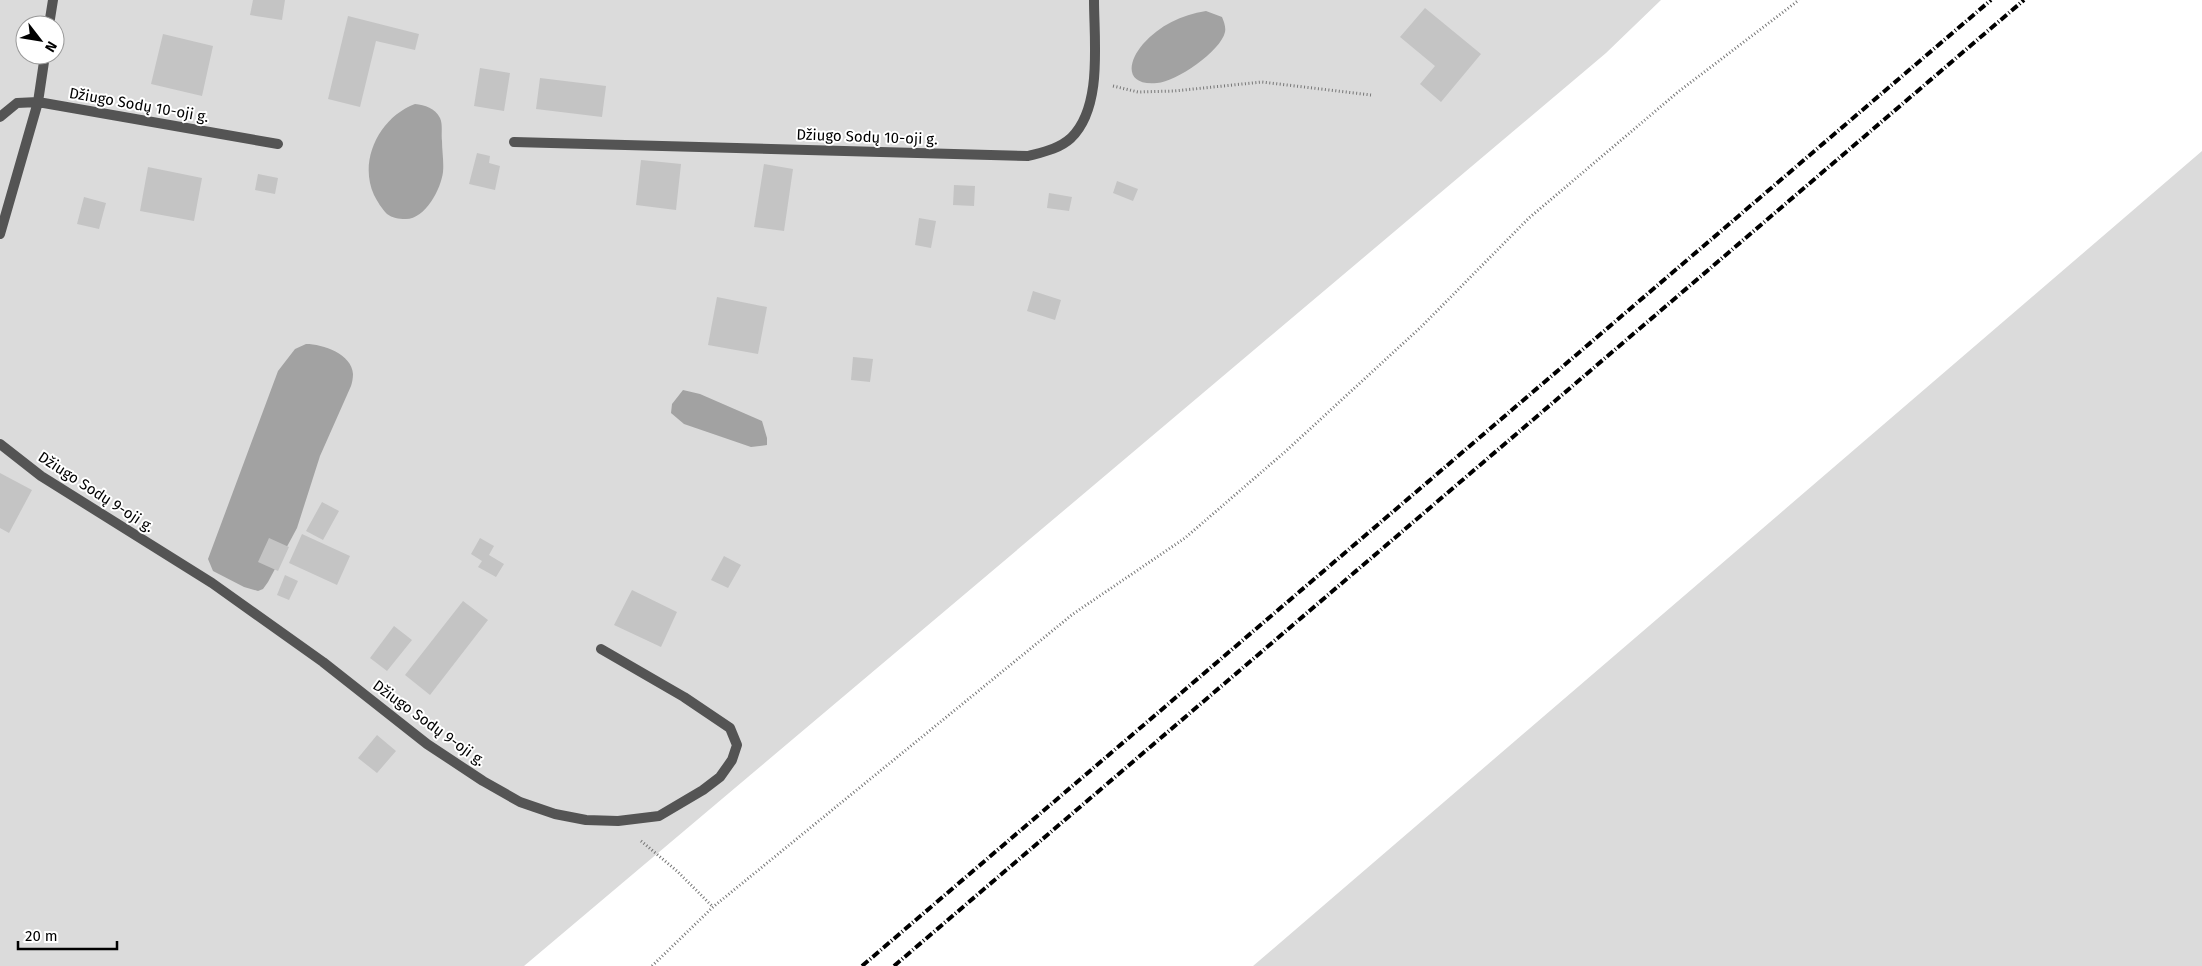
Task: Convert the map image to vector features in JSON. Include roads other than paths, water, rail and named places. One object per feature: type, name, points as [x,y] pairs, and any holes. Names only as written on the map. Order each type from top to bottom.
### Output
[{"type":"street","points":[[50,15],[52,0]]},
{"type":"street","name":"Džiugo Sodų 10-oji g.","points":[[514,142],[1028,156],[1053,149],[1070,138],[1082,124],[1095,80],[1094,0]]},
{"type":"street","points":[[0,234],[38,102],[44,65]]},
{"type":"street","name":"Džiugo Sodų 10-oji g.","points":[[0,116],[17,103],[38,102],[278,144]]},
{"type":"street","name":"Džiugo Sodų 9-oji g.","points":[[0,444],[41,476],[212,583],[323,662],[427,744],[483,781],[520,802],[555,814],[586,820],[618,821],[659,816],[703,790],[720,777],[732,760],[737,745],[730,728],[684,697],[601,649]]},
{"type":"railway","points":[[862,966],[1991,0]]},
{"type":"railway","points":[[894,966],[2024,0]]}]
